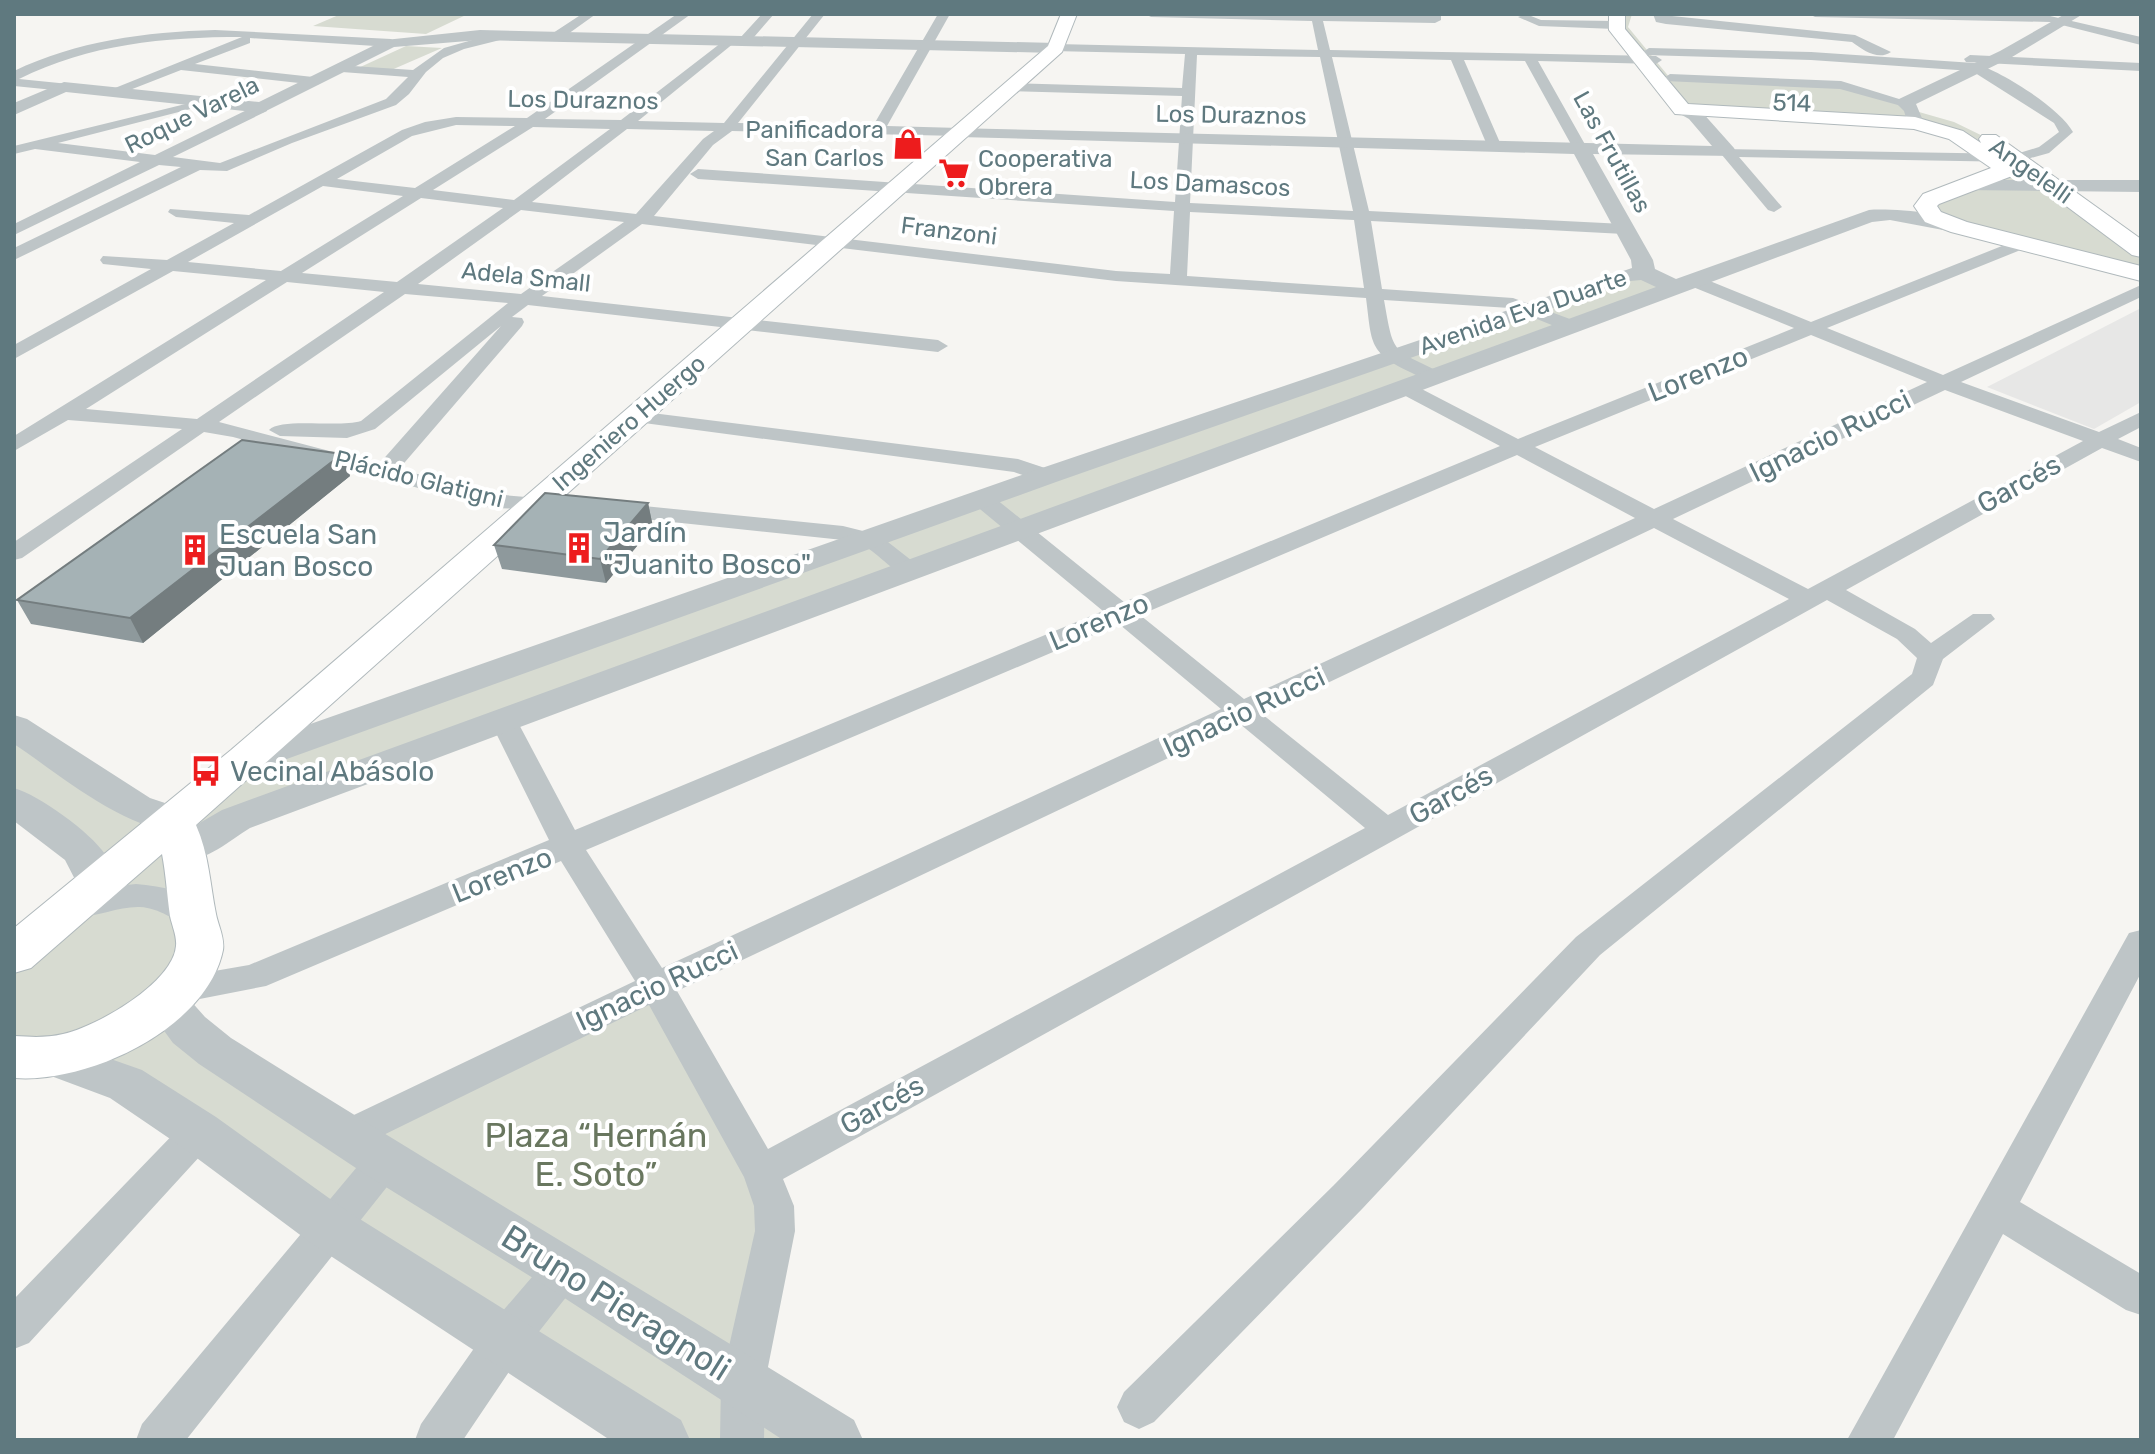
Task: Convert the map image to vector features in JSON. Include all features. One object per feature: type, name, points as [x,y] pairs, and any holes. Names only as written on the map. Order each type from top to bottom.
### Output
[{"type":"main road","name":"Ingeniero Huergo","points":[[14,955],[80,897],[179,834],[246,760],[1056,48],[1069,14]]},
{"type":"main road","points":[[1632,14],[1628,27],[1649,57]]},
{"type":"main road","points":[[1616,20],[1684,100]]},
{"type":"main road","name":"514","points":[[1684,100],[1911,112]]},
{"type":"main road","name":"514","points":[[1684,100],[1911,112]]},
{"type":"main road","name":"Angelelli","points":[[1911,112],[1956,135],[1991,158],[2004,171],[1931,199],[1925,206],[1933,217],[1959,227]]},
{"type":"main road","name":"Angelelli","points":[[1911,112],[1975,131],[2141,250]]},
{"type":"main road","points":[[1959,227],[2141,274]]},
{"type":"main road","points":[[25,1060],[106,1039],[132,1027],[170,997],[188,975],[200,949],[179,834]]},
{"type":"street","points":[[557,36],[590,14]]},
{"type":"street","points":[[14,553],[402,288],[629,125],[768,14]]},
{"type":"street","points":[[648,220],[649,212],[708,142],[727,128],[819,14]]},
{"type":"street","points":[[877,131],[944,14]]},
{"type":"street","points":[[1151,14],[1435,17]]},
{"type":"street","points":[[1659,14],[1660,20],[1666,21],[1855,39],[1879,52],[1998,57],[2141,41]]},
{"type":"street","points":[[1815,14],[2070,17],[2087,26],[2086,47]]},
{"type":"street","points":[[14,445],[530,123],[679,16]]},
{"type":"street","points":[[1316,16],[1362,217],[1382,344],[1392,356],[1435,377]]},
{"type":"street","points":[[1910,16],[1939,30]]},
{"type":"street","points":[[1684,100],[1841,85],[1911,112],[1974,67],[2070,17]]},
{"type":"street","points":[[1524,19],[1539,23],[1616,20]]},
{"type":"street","points":[[183,34],[209,22]]},
{"type":"street","points":[[14,79],[40,63],[96,39],[144,24]]},
{"type":"street","points":[[112,92],[266,28]]},
{"type":"street","points":[[40,63],[110,43],[183,34],[244,33],[266,28],[391,43],[480,35],[503,28],[557,36],[647,39],[1324,54],[1530,58],[1839,57],[1974,67],[1989,74],[2065,127],[2066,132],[2059,141],[2033,155],[2016,158]]},
{"type":"street","points":[[37,145],[222,168],[300,134],[340,122],[400,97],[433,59],[503,28]]},
{"type":"street","name":"Roque Varela","points":[[17,227],[391,43]]},
{"type":"street","points":[[1975,44],[1998,57]]},
{"type":"street","points":[[2086,47],[2141,67]]},
{"type":"street","points":[[1178,281],[1191,51]]},
{"type":"street","points":[[1456,56],[1494,145]]},
{"type":"street","name":"Las Frutillas","points":[[1530,58],[1642,260],[1644,273]]},
{"type":"street","points":[[179,66],[317,81]]},
{"type":"street","points":[[342,68],[417,74]]},
{"type":"street","points":[[14,79],[340,122]]},
{"type":"street","points":[[14,110],[64,87]]},
{"type":"street","points":[[1011,87],[1188,92]]},
{"type":"street","points":[[1684,100],[1774,207]]},
{"type":"street","points":[[14,150],[201,102]]},
{"type":"street","name":"Los Duraznos","points":[[14,353],[415,129],[444,122],[2016,158]]},
{"type":"street","points":[[384,472],[535,301],[648,220],[664,215],[726,138],[727,128]]},
{"type":"street","points":[[14,255],[197,165]]},
{"type":"street","name":"Los Damascos","points":[[698,174],[1184,207],[1624,229]]},
{"type":"street","name":"Franzoni","points":[[319,181],[1178,281],[1501,302],[1529,309],[1571,326]]},
{"type":"street","points":[[1969,186],[2141,186]]},
{"type":"street","points":[[176,212],[249,220]]},
{"type":"street","name":"Avenida Eva Duarte","points":[[179,834],[236,819],[504,721],[1869,216],[1890,214],[1959,227]]},
{"type":"street","name":"Lorenzo","points":[[170,997],[254,977],[1517,447],[2022,243]]},
{"type":"street","name":"Adela Small","points":[[109,260],[535,301],[938,346]]},
{"type":"street","name":"Avenida Eva Duarte","points":[[246,760],[1046,476],[1627,275],[1644,273],[1684,284]]},
{"type":"street","points":[[1684,284],[1812,328],[1943,382],[2141,455]]},
{"type":"street","name":"Ignacio Rucci","points":[[366,1148],[656,986],[2141,290]]},
{"type":"street","points":[[227,429],[347,432],[368,425],[506,313],[535,301]]},
{"type":"street","points":[[1405,388],[1656,519],[1906,634],[1930,656]]},
{"type":"street","name":"Plácido Glatigni","points":[[65,414],[200,424],[227,429],[491,501],[843,533],[871,540]]},
{"type":"street","points":[[636,417],[1018,466],[1046,476]]},
{"type":"street","name":"Garcés","points":[[761,1172],[2141,418]]},
{"type":"street","points":[[983,500],[1387,830]]},
{"type":"street","points":[[871,540],[913,571]]},
{"type":"street","points":[[1139,1407],[1348,1197],[1588,946],[1923,679],[1930,656],[1982,619]]},
{"type":"street","points":[[504,721],[568,847],[656,986],[761,1172],[774,1206],[775,1231],[743,1382],[742,1440]]},
{"type":"street","points":[[14,727],[179,834]]},
{"type":"street","points":[[14,801],[79,850],[90,863],[80,897],[141,895],[172,900],[193,915]]},
{"type":"street","points":[[1869,1440],[2141,942]]},
{"type":"street","name":"Bruno Pieragnoli","points":[[170,997],[189,1030],[215,1051],[834,1440]]},
{"type":"street","points":[[25,1060],[126,1084],[199,1132],[329,1227],[661,1440]]},
{"type":"street","points":[[14,1329],[199,1132]]},
{"type":"street","points":[[158,1440],[329,1227],[366,1148]]},
{"type":"street","points":[[1995,1208],[2141,1296]]},
{"type":"street","points":[[437,1440],[504,1342],[564,1269]]},
{"type":"shaded area","points":[[2141,308],[2141,402],[2094,429],[1987,387]]},
{"type":"green space","points":[[341,14],[468,14],[426,34],[313,26]]},
{"type":"green space","points":[[1617,14],[1632,14],[1628,27],[1670,78],[1832,84],[1869,93],[1954,122],[1991,140],[2141,250],[2141,274],[1959,227],[1925,206],[2003,171],[1939,128],[1682,110],[1615,27]]},
{"type":"green space","points":[[406,46],[442,48],[389,71],[356,69]]},
{"type":"green space","name":"Plaza “Hernán E. Soto”","points":[[1627,275],[1675,287],[186,849],[193,915],[165,1002],[348,1134],[656,986],[761,1172],[743,1382],[834,1440],[661,1440],[126,1084],[14,1065],[14,955],[96,883],[14,801],[14,727],[172,819],[246,760]]},
{"type":"building","points":[[242,440],[342,454],[130,618],[17,600]]},
{"type":"building","points":[[545,493],[648,503],[600,559],[494,545]]},
{"type":"place","name":"Panificadora San Carlos","points":[[908,144]]},
{"type":"place","name":"Cooperativa Obrera","points":[[954,173]]},
{"type":"place","name":"Jardín \"Juanito Bosco\"","points":[[579,548]]},
{"type":"place","name":"Escuela San Juan Bosco","points":[[195,550]]},
{"type":"place","name":"Vecinal Abásolo","points":[[206,771]]}]
